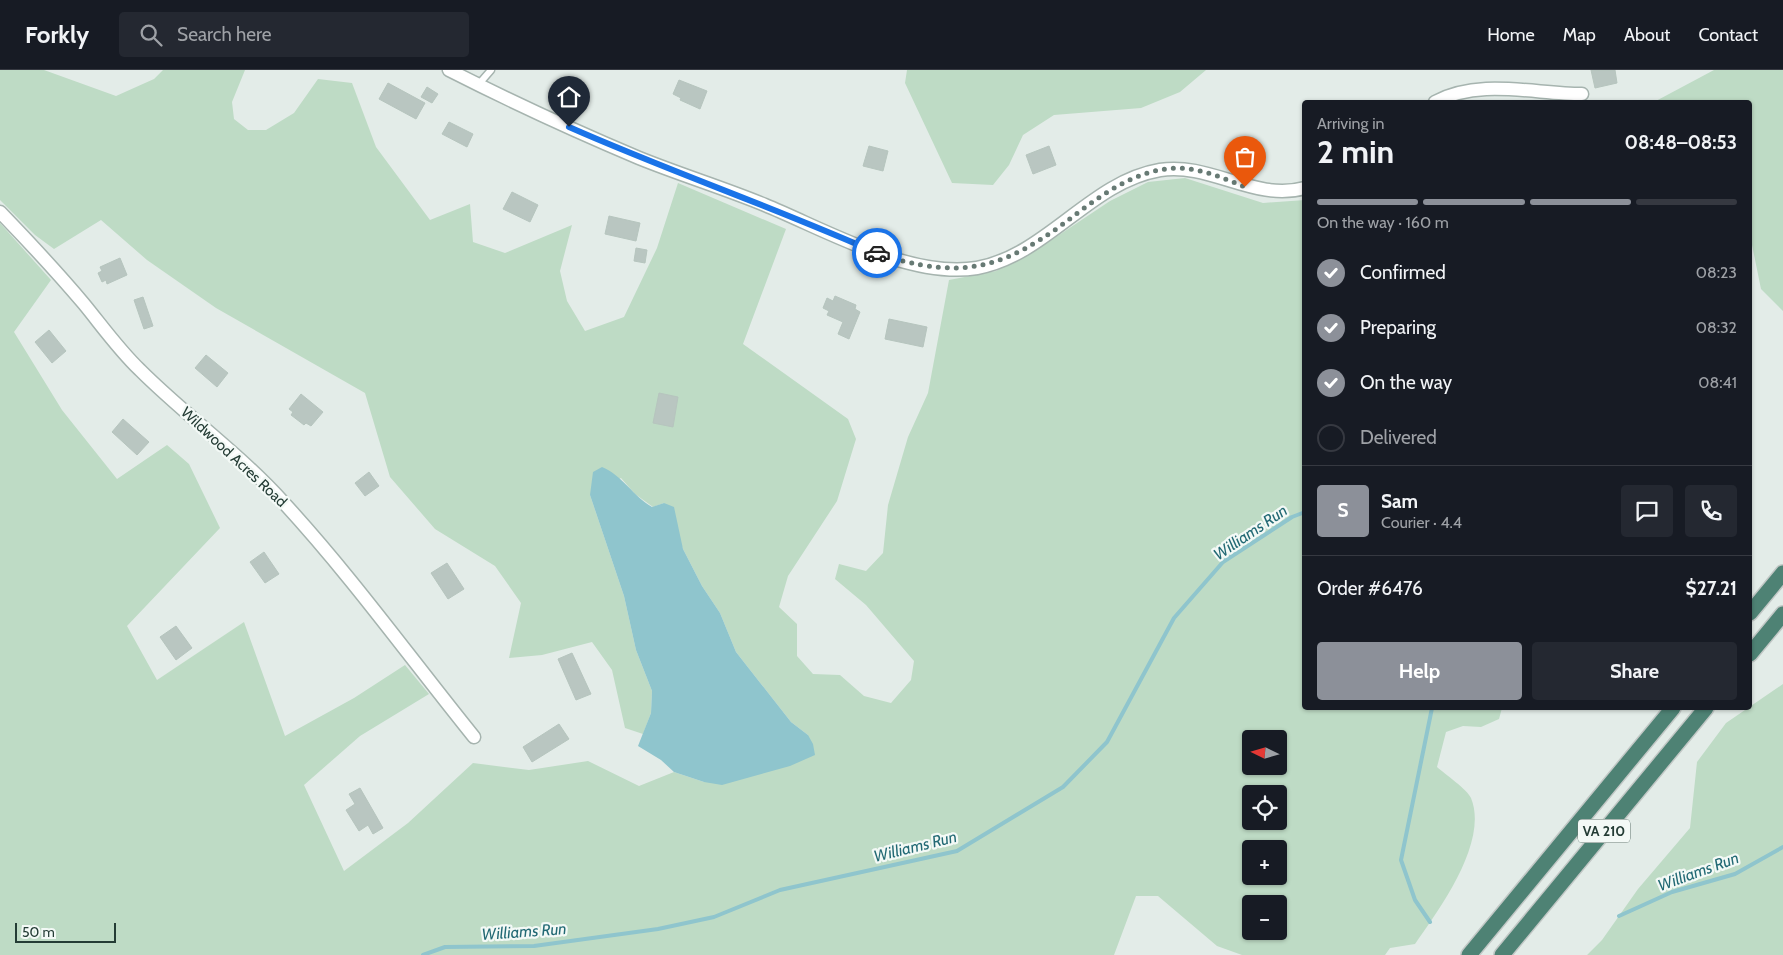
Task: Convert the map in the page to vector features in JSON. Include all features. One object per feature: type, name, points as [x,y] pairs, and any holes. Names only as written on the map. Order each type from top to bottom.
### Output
[{"type":"highway","points":[[1752,612],[1783,573]]},
{"type":"highway","points":[[1752,652],[1783,614]]},
{"type":"highway","name":"VA 210","points":[[1469,955],[1671,710]]},
{"type":"highway","name":"VA 210","points":[[1502,955],[1704,710]]},
{"type":"street","points":[[449,70],[641,158],[765,205],[881,255],[935,268],[977,268],[1011,256],[1059,227],[1111,190],[1137,177],[1158,170],[1195,170],[1264,191],[1282,192],[1302,189]]},
{"type":"street","points":[[1440,100],[1459,93],[1499,88],[1555,94],[1582,94]]},
{"type":"street","name":"Wildwood Acres Road","points":[[0,212],[52,266],[114,343],[140,370],[283,501],[403,646],[474,737]]},
{"type":"lane","points":[[478,84],[491,70]]},
{"type":"green space","points":[[0,70],[44,70],[116,96],[154,79],[163,70],[245,70],[232,102],[234,119],[248,130],[266,130],[294,113],[318,79],[352,83],[376,147],[430,220],[470,204],[473,242],[505,253],[572,225],[560,271],[567,301],[585,331],[624,317],[657,248],[678,183],[786,229],[743,344],[848,419],[856,439],[837,501],[788,576],[779,607],[797,624],[797,656],[813,674],[840,675],[864,696],[891,703],[911,680],[914,661],[866,605],[835,579],[839,564],[866,571],[883,553],[888,505],[908,437],[928,393],[949,280],[996,271],[1047,243],[1110,201],[1148,182],[1185,178],[1263,203],[1302,200],[1302,710],[1501,710],[1499,719],[1481,727],[1463,726],[1446,732],[1437,767],[1471,798],[1475,816],[1468,855],[1448,894],[1415,944],[1390,948],[1385,955],[1242,955],[1217,946],[1158,896],[1136,896],[1114,955],[0,955],[0,223],[51,280],[14,332],[62,410],[117,479],[167,445],[189,464],[220,528],[127,626],[157,680],[244,622],[285,736],[354,698],[405,665],[429,694],[360,736],[304,785],[344,871],[408,823],[473,763],[529,770],[588,761],[639,786],[674,772],[704,782],[808,735],[791,722],[736,652],[720,613],[702,586],[683,549],[664,503],[653,507],[635,494],[621,478],[590,495],[624,596],[636,650],[652,691],[651,713],[643,734],[625,728],[612,670],[592,642],[542,655],[509,658],[521,603],[495,566],[435,529],[390,477],[365,393],[216,308],[147,260],[101,220],[54,249],[35,235],[0,200]]},
{"type":"green space","points":[[907,70],[1206,70],[1180,92],[1141,108],[1054,115],[1023,135],[1009,165],[993,185],[952,183],[905,83]]},
{"type":"green space","points":[[1714,70],[1783,70],[1783,311],[1761,289],[1752,245],[1752,100],[1658,100]]},
{"type":"green space","points":[[1783,684],[1783,955],[1587,955],[1602,940],[1638,889],[1690,828],[1697,762],[1726,723],[1745,710],[1752,710],[1752,705]]},
{"type":"water","points":[[602,467],[616,476],[652,507],[664,503],[674,507],[683,549],[702,586],[720,613],[736,652],[791,722],[808,735],[813,744],[815,755],[790,766],[722,785],[704,782],[674,772],[661,760],[638,746],[651,713],[652,691],[636,650],[624,596],[590,495],[593,472]]},
{"type":"building","points":[[1591,70],[1615,70],[1617,83],[1595,88]]},
{"type":"building","points":[[679,80],[707,91],[700,109],[680,100],[681,98],[673,94]]},
{"type":"building","points":[[388,83],[425,103],[416,119],[379,99]]},
{"type":"building","points":[[427,87],[438,94],[432,103],[421,97]]},
{"type":"building","points":[[449,122],[473,134],[467,147],[442,134]]},
{"type":"building","points":[[869,146],[888,151],[883,171],[863,166]]},
{"type":"building","points":[[1049,146],[1056,165],[1033,174],[1026,155]]},
{"type":"building","points":[[512,192],[538,205],[530,222],[503,209]]},
{"type":"building","points":[[609,216],[640,223],[636,241],[605,234]]},
{"type":"building","points":[[636,248],[647,250],[645,263],[634,261]]},
{"type":"building","points":[[120,258],[127,275],[107,284],[106,280],[102,282],[98,273],[102,271],[100,267]]},
{"type":"building","points":[[835,296],[856,305],[855,309],[860,312],[849,339],[838,334],[843,322],[827,315],[829,311],[823,308],[827,298],[833,301]]},
{"type":"building","points":[[143,297],[153,326],[144,329],[134,300]]},
{"type":"building","points":[[889,319],[927,327],[923,347],[885,339]]},
{"type":"building","points":[[49,330],[66,351],[52,363],[35,342]]},
{"type":"building","points":[[206,355],[228,373],[217,387],[195,368]]},
{"type":"building","points":[[659,393],[678,397],[673,427],[653,423]]},
{"type":"building","points":[[301,394],[323,412],[311,426],[306,423],[304,425],[291,415],[293,412],[289,409]]},
{"type":"building","points":[[123,419],[149,442],[137,455],[112,432]]},
{"type":"building","points":[[369,472],[379,486],[365,496],[355,483]]},
{"type":"building","points":[[264,552],[279,574],[265,583],[250,562]]},
{"type":"building","points":[[447,563],[464,589],[448,599],[431,573]]},
{"type":"building","points":[[176,626],[192,648],[176,660],[160,637]]},
{"type":"building","points":[[572,653],[591,694],[576,700],[558,659]]},
{"type":"building","points":[[559,724],[569,739],[532,762],[523,747]]},
{"type":"building","points":[[360,788],[383,828],[373,834],[368,825],[359,831],[346,810],[355,804],[349,794]]},
{"type":"waterway","name":"Williams Run","points":[[423,955],[445,947],[534,946],[658,929],[714,917],[780,890],[957,851],[1063,787],[1107,742],[1174,618],[1223,562],[1292,517],[1302,513]]},
{"type":"waterway","name":"Williams Run","points":[[1430,922],[1415,900],[1401,860],[1432,710]]},
{"type":"waterway","name":"Williams Run","points":[[1619,916],[1672,892],[1735,874],[1783,847]]},
{"type":"way so far","points":[[877,253],[935,268],[977,268],[1011,256],[1059,227],[1084,207],[1111,190],[1137,177],[1158,170],[1177,168],[1195,170],[1214,174],[1245,187]]},
{"type":"route","points":[[569,127],[641,158],[765,205],[877,253]]}]
